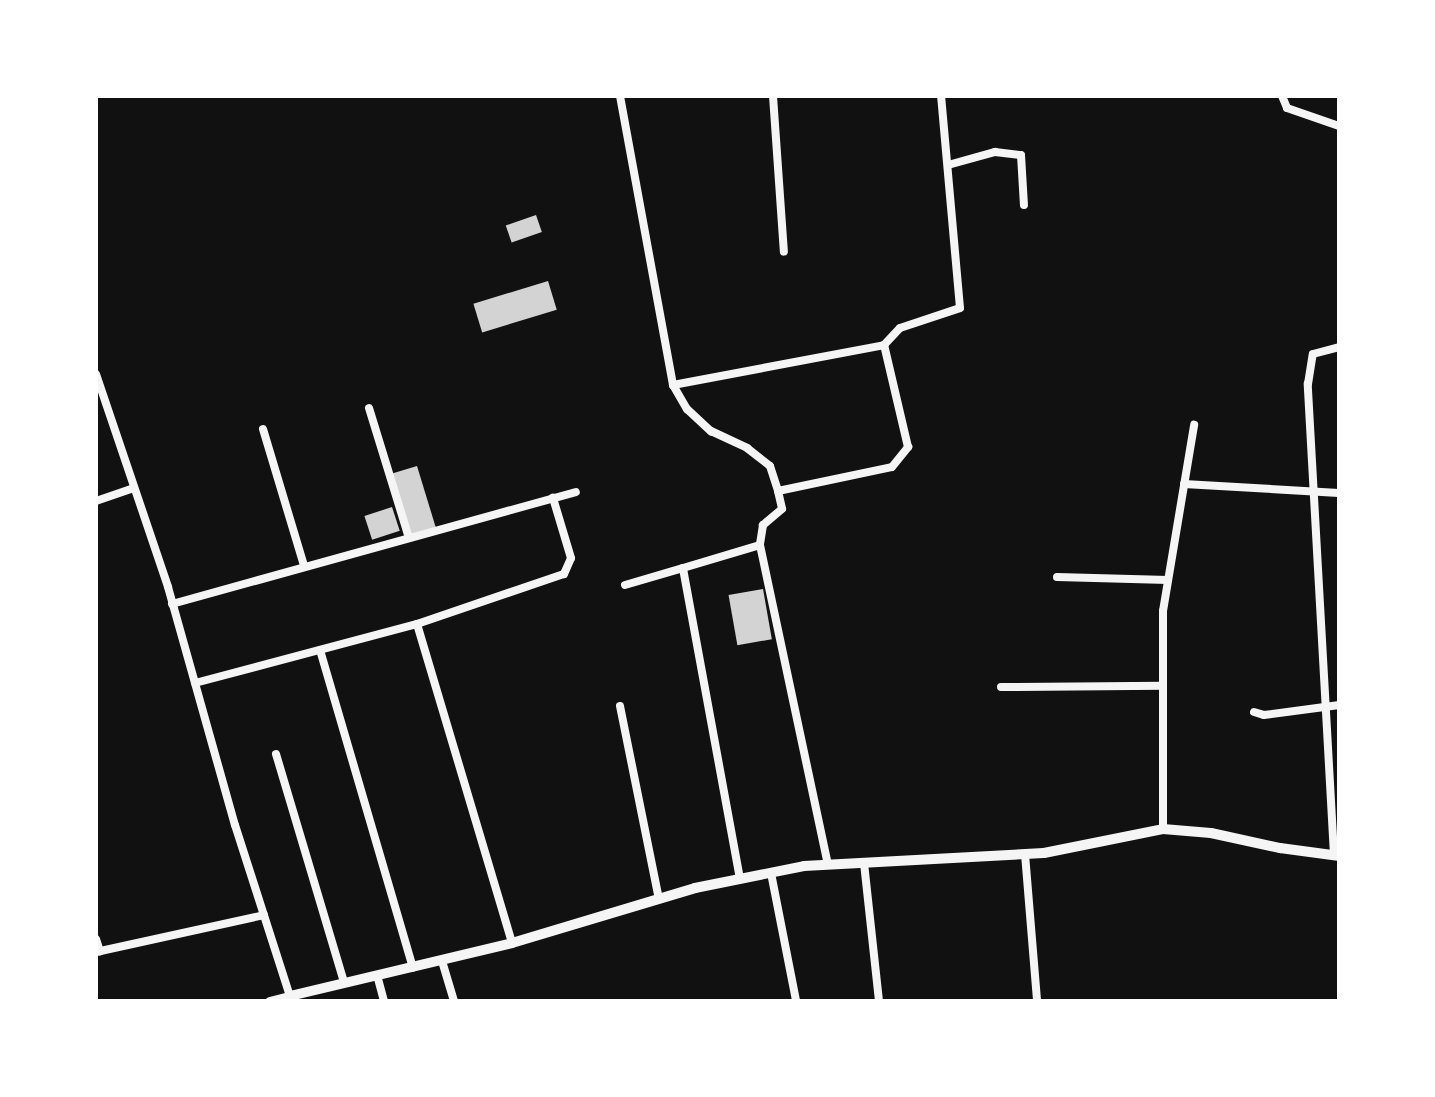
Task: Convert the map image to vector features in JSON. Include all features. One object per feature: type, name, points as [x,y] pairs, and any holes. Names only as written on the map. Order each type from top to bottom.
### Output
[{"type":"street","points":[[620,96],[673,385],[687,409],[711,431],[747,448],[770,466],[778,491],[782,509],[763,525],[760,545],[828,865]]},
{"type":"street","points":[[773,96],[784,252]]},
{"type":"street","points":[[673,385],[884,345],[900,328],[960,308],[941,96]]},
{"type":"street","points":[[1282,96],[1287,108],[1339,126]]},
{"type":"street","points":[[948,165],[995,152],[1021,155],[1024,205]]},
{"type":"street","points":[[778,491],[892,467],[908,447],[884,345]]},
{"type":"street","points":[[270,1001],[512,943],[659,899],[740,879],[828,865],[1025,854],[1163,829],[1211,833],[1336,856],[1308,384],[1313,354],[1339,347]]},
{"type":"street","points":[[96,374],[172,604],[291,998]]},
{"type":"street","points":[[369,408],[409,538]]},
{"type":"street","points":[[1163,829],[1163,611],[1194,425]]},
{"type":"street","points":[[263,429],[304,566]]},
{"type":"street","points":[[1184,484],[1339,493]]},
{"type":"street","points":[[96,501],[134,488]]},
{"type":"street","points":[[172,604],[576,492]]},
{"type":"street","points":[[195,683],[417,624],[564,574],[571,558],[553,498]]},
{"type":"street","points":[[625,585],[760,545]]},
{"type":"street","points":[[683,568],[740,879]]},
{"type":"street","points":[[1057,577],[1108,575],[1168,580]]},
{"type":"street","points":[[417,624],[512,943]]},
{"type":"street","points":[[320,650],[413,968]]},
{"type":"street","points":[[1001,687],[1163,686]]},
{"type":"street","points":[[1254,712],[1264,715],[1339,705]]},
{"type":"street","points":[[620,706],[659,899]]},
{"type":"street","points":[[276,754],[344,982]]},
{"type":"street","points":[[1025,854],[1037,1001]]},
{"type":"street","points":[[864,863],[879,1001]]},
{"type":"street","points":[[771,873],[796,1001]]},
{"type":"street","points":[[96,939],[98,951],[264,915]]},
{"type":"street","points":[[442,961],[454,1001]]},
{"type":"street","points":[[377,975],[384,1001]]},
{"type":"building","points":[[536,215],[542,232],[512,242],[506,225]]},
{"type":"building","points":[[548,281],[557,310],[482,332],[473,304]]},
{"type":"building","points":[[417,466],[436,527],[411,535],[392,474]]},
{"type":"building","points":[[392,507],[400,531],[372,540],[364,516]]},
{"type":"building","points":[[763,589],[772,639],[737,645],[729,595]]}]
